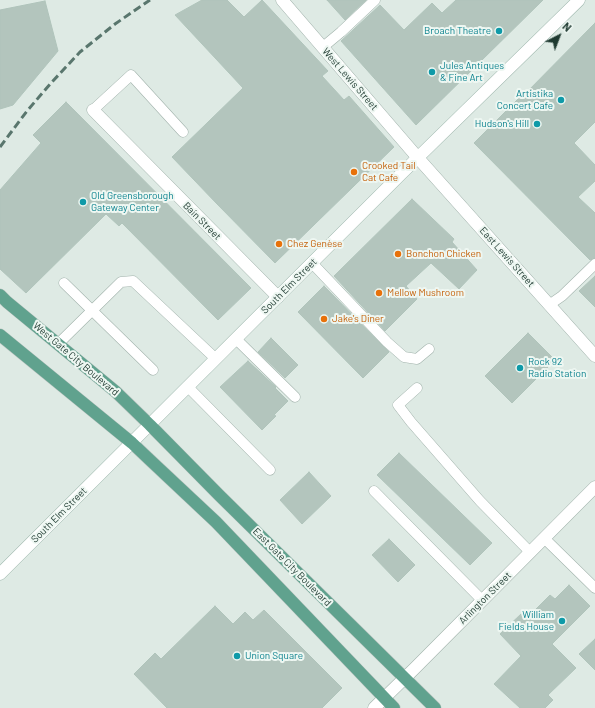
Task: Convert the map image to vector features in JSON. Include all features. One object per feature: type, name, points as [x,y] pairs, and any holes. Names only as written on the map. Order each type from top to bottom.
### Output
[{"type":"main road","name":"West Gate City Boulevard","points":[[0,295],[116,392],[150,425]]},
{"type":"main road","points":[[0,335],[132,443],[216,522],[394,708]]},
{"type":"main road","name":"East Gate City Boulevard","points":[[150,425],[435,708]]},
{"type":"street","name":"West Lewis Street","points":[[282,0],[418,158]]},
{"type":"street","name":"South Elm Street","points":[[0,574],[312,263],[579,0]]},
{"type":"street","name":"Bain Street","points":[[93,110],[278,297]]},
{"type":"street","name":"East Lewis Street","points":[[418,158],[595,356]]},
{"type":"street","name":"Arlington Street","points":[[374,708],[595,487]]},
{"type":"lane","points":[[323,47],[375,0]]},
{"type":"lane","points":[[93,110],[131,74],[183,132]]},
{"type":"lane","points":[[312,263],[387,342],[404,357],[417,359],[429,349]]},
{"type":"lane","points":[[549,305],[562,296],[595,264]]},
{"type":"lane","points":[[58,344],[121,282],[133,281],[216,359]]},
{"type":"lane","points":[[64,283],[153,370]]},
{"type":"lane","points":[[236,339],[295,396]]},
{"type":"lane","points":[[188,387],[270,470]]},
{"type":"lane","points":[[417,388],[398,405],[480,501],[530,552]]},
{"type":"lane","points":[[374,492],[482,600]]},
{"type":"lane","points":[[544,538],[595,588]]},
{"type":"building","points":[[202,0],[227,0],[244,17],[262,0],[328,71],[322,76],[344,100],[349,96],[394,147],[275,263],[172,157],[243,88],[175,15]]},
{"type":"building","points":[[327,0],[366,0],[345,20]]},
{"type":"building","points":[[456,0],[543,0],[416,125],[341,41],[380,5],[404,30],[432,3],[442,13]]},
{"type":"building","points":[[45,1],[58,51],[13,105],[0,109],[0,10]]},
{"type":"building","points":[[595,23],[595,122],[574,143],[595,165],[595,181],[578,197],[595,213],[595,258],[590,260],[474,143]]},
{"type":"building","name":"Old Greensborough Gateway Center","points":[[66,102],[251,288],[218,320],[122,223],[119,226],[106,214],[26,293],[0,269],[0,190],[41,143],[33,135]]},
{"type":"building","points":[[412,199],[454,239],[452,242],[477,270],[459,289],[431,263],[406,286],[417,299],[385,331],[334,276]]},
{"type":"building","points":[[595,276],[595,307],[579,291]]},
{"type":"building","points":[[324,286],[389,352],[363,378],[298,312]]},
{"type":"building","name":"Rock 92 Radio Station","points":[[528,333],[555,360],[512,403],[485,376]]},
{"type":"building","points":[[271,338],[298,365],[285,378],[258,352]]},
{"type":"building","points":[[248,361],[276,387],[275,388],[288,401],[262,430],[220,387]]},
{"type":"building","points":[[399,453],[492,543],[470,565],[377,475]]},
{"type":"building","points":[[309,472],[331,496],[302,524],[280,500]]},
{"type":"building","points":[[389,539],[415,565],[398,582],[372,555]]},
{"type":"building","points":[[569,585],[590,606],[552,644],[576,668],[548,695],[553,700],[545,708],[520,708],[494,684],[521,656],[500,634],[522,613],[527,618],[550,595],[555,599]]},
{"type":"building","name":"Union Square","points":[[215,606],[233,624],[245,612],[253,620],[264,610],[342,688],[322,708],[167,708],[134,674],[155,653],[161,659]]},
{"type":"building","points":[[595,639],[595,670],[579,654]]},
{"type":"railway","points":[[0,147],[27,111],[80,52],[115,24],[150,0]]},
{"type":"place","name":"Broach Theatre","points":[[499,31]]},
{"type":"place","name":"Jules Antiques & Fine Art","points":[[432,72]]},
{"type":"place","name":"Artistika Concert Cafe","points":[[561,100]]},
{"type":"place","name":"Hudson's Hill","points":[[537,124]]},
{"type":"place","name":"Crooked Tail Cat Cafe","points":[[354,172]]},
{"type":"place","name":"Old Greensborough Gateway Center","points":[[83,202]]},
{"type":"place","name":"Chez Genèse","points":[[279,244]]},
{"type":"place","name":"Bonchon Chicken","points":[[398,254]]},
{"type":"place","name":"Mellow Mushroom","points":[[379,293]]},
{"type":"place","name":"Jake's Diner","points":[[324,319]]},
{"type":"place","name":"Rock 92 Radio Station","points":[[520,368]]},
{"type":"place","name":"William Fields House","points":[[562,621]]},
{"type":"place","name":"Union Square","points":[[237,656]]}]
